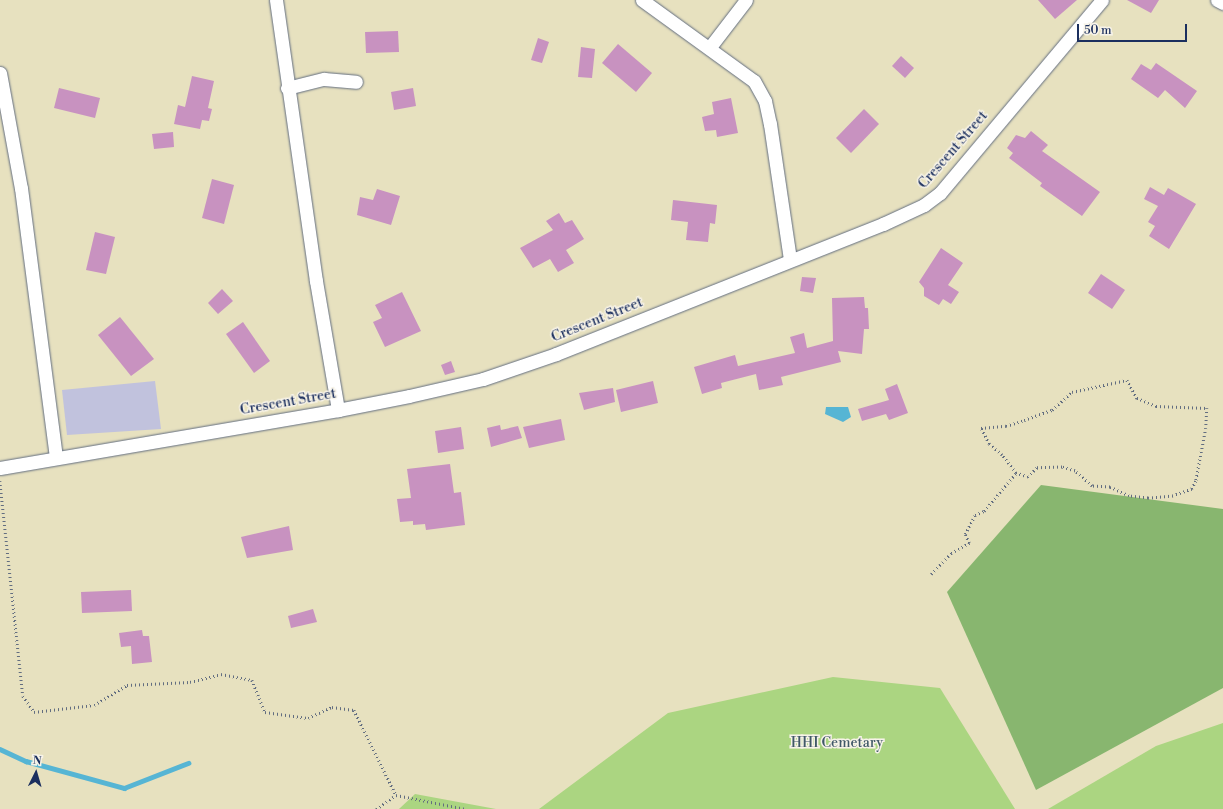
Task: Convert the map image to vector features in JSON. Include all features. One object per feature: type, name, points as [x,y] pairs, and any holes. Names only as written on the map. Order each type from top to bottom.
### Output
[{"type":"street","points":[[276,0],[287,88],[338,410]]},
{"type":"street","points":[[642,0],[710,46],[754,81],[765,101],[790,259]]},
{"type":"street","points":[[710,46],[746,0]]},
{"type":"street","name":"Crescent Street","points":[[0,468],[338,410],[410,396],[490,376],[556,354],[790,259],[883,224],[924,205],[940,192],[1102,0]]},
{"type":"street","points":[[1216,0],[1223,4]]},
{"type":"street","points":[[0,73],[21,188],[56,458]]},
{"type":"street","points":[[287,88],[324,79],[356,82]]},
{"type":"path","points":[[1127,380],[1137,398],[1156,406],[1207,408],[1206,428],[1196,481],[1192,489],[1173,496],[1148,498],[1129,496],[1110,487],[1092,486],[1075,471],[1062,467],[1037,468],[1028,477],[1016,473],[1002,455],[989,444],[981,428],[1006,426],[1052,410],[1072,392],[1127,380]]},
{"type":"path","points":[[931,574],[951,553],[969,543],[965,534],[975,515],[984,511],[1016,473]]},
{"type":"path","points":[[0,481],[23,696],[34,712],[94,705],[127,685],[190,682],[221,674],[252,680],[265,712],[308,718],[332,707],[354,710],[396,795]]},
{"type":"path","points":[[376,809],[396,795],[466,809]]},
{"type":"shaded area","points":[[155,381],[161,429],[67,435],[62,390]]},
{"type":"green space","points":[[1041,485],[1223,509],[1223,688],[1036,790],[947,592]]},
{"type":"green space","name":"HHI Cemetary","points":[[833,677],[940,688],[1015,809],[539,809],[668,713]]},
{"type":"green space","points":[[1223,723],[1223,809],[1048,809],[1156,746]]},
{"type":"green space","points":[[415,794],[496,809],[399,809]]},
{"type":"water","points":[[826,407],[848,407],[851,417],[843,422],[825,414]]},
{"type":"building","points":[[1038,0],[1077,0],[1055,19]]},
{"type":"building","points":[[1127,0],[1159,0],[1151,13]]},
{"type":"building","points":[[398,31],[399,52],[366,53],[365,32]]},
{"type":"building","points":[[538,38],[549,42],[542,63],[531,60]]},
{"type":"building","points":[[618,44],[652,73],[636,92],[602,63]]},
{"type":"building","points":[[581,47],[595,49],[592,78],[578,77]]},
{"type":"building","points":[[901,56],[914,68],[905,78],[892,66]]},
{"type":"building","points":[[1156,63],[1197,91],[1185,108],[1165,90],[1158,98],[1131,79],[1141,64],[1151,70]]},
{"type":"building","points":[[192,76],[214,81],[208,108],[212,109],[209,121],[202,120],[200,129],[174,124],[178,105],[185,107]]},
{"type":"building","points":[[59,88],[100,98],[95,118],[54,108]]},
{"type":"building","points":[[413,88],[416,106],[394,110],[391,92]]},
{"type":"building","points":[[731,98],[738,133],[717,137],[716,130],[705,131],[702,117],[714,114],[712,102]]},
{"type":"building","points":[[864,109],[879,124],[851,153],[836,138]]},
{"type":"building","points":[[1031,131],[1048,145],[1042,151],[1100,192],[1082,216],[1040,186],[1042,183],[1009,158],[1013,153],[1007,148],[1016,135],[1025,138]]},
{"type":"building","points":[[173,132],[174,147],[154,149],[152,134]]},
{"type":"building","points":[[212,179],[234,185],[224,224],[202,218]]},
{"type":"building","points":[[1150,187],[1164,195],[1168,188],[1196,204],[1169,249],[1149,236],[1155,226],[1148,222],[1158,206],[1144,199]]},
{"type":"building","points":[[377,189],[400,196],[391,225],[357,215],[360,197],[373,200]]},
{"type":"building","points":[[673,200],[717,205],[715,224],[710,223],[708,242],[686,240],[688,222],[671,220]]},
{"type":"building","points":[[559,213],[565,223],[572,220],[584,239],[566,250],[574,263],[558,272],[550,259],[533,268],[520,248],[553,230],[546,221]]},
{"type":"building","points":[[95,232],[115,237],[106,274],[86,270]]},
{"type":"building","points":[[941,248],[963,263],[948,285],[959,292],[951,304],[943,299],[939,305],[924,296],[924,288],[919,282]]},
{"type":"building","points":[[1101,274],[1125,290],[1112,309],[1088,293]]},
{"type":"building","points":[[802,277],[816,278],[813,293],[800,291]]},
{"type":"building","points":[[222,289],[233,301],[218,314],[208,303]]},
{"type":"building","points":[[402,292],[421,331],[385,347],[373,322],[382,318],[375,305]]},
{"type":"building","points":[[864,297],[865,308],[868,308],[869,329],[864,329],[862,354],[838,351],[841,362],[781,377],[783,385],[759,390],[756,374],[721,383],[722,388],[702,394],[694,367],[735,355],[738,366],[795,353],[790,337],[804,333],[807,348],[833,341],[832,298]]},
{"type":"building","points":[[120,317],[154,359],[131,376],[98,335]]},
{"type":"building","points":[[243,322],[270,361],[254,373],[226,334]]},
{"type":"building","points":[[451,361],[455,372],[445,375],[441,365]]},
{"type":"building","points":[[653,381],[658,403],[621,412],[616,390]]},
{"type":"building","points":[[897,384],[908,413],[889,420],[886,414],[862,421],[858,409],[889,400],[885,389]]},
{"type":"building","points":[[613,388],[615,402],[584,410],[579,393]]},
{"type":"building","points":[[561,419],[565,440],[529,448],[523,427]]},
{"type":"building","points":[[500,425],[501,430],[518,426],[522,438],[491,447],[487,428]]},
{"type":"building","points":[[461,427],[464,449],[438,453],[435,431]]},
{"type":"building","points":[[450,464],[454,493],[461,492],[465,525],[426,530],[425,524],[413,525],[413,521],[400,522],[397,499],[411,498],[407,469]]},
{"type":"building","points":[[289,526],[293,550],[247,558],[241,537]]},
{"type":"building","points":[[131,590],[132,611],[82,613],[81,592]]},
{"type":"building","points":[[313,609],[317,622],[291,628],[288,616]]},
{"type":"building","points":[[142,630],[143,636],[149,636],[152,662],[132,664],[131,646],[121,647],[119,633]]},
{"type":"waterway","points":[[0,749],[26,761],[124,788],[188,763]]}]
